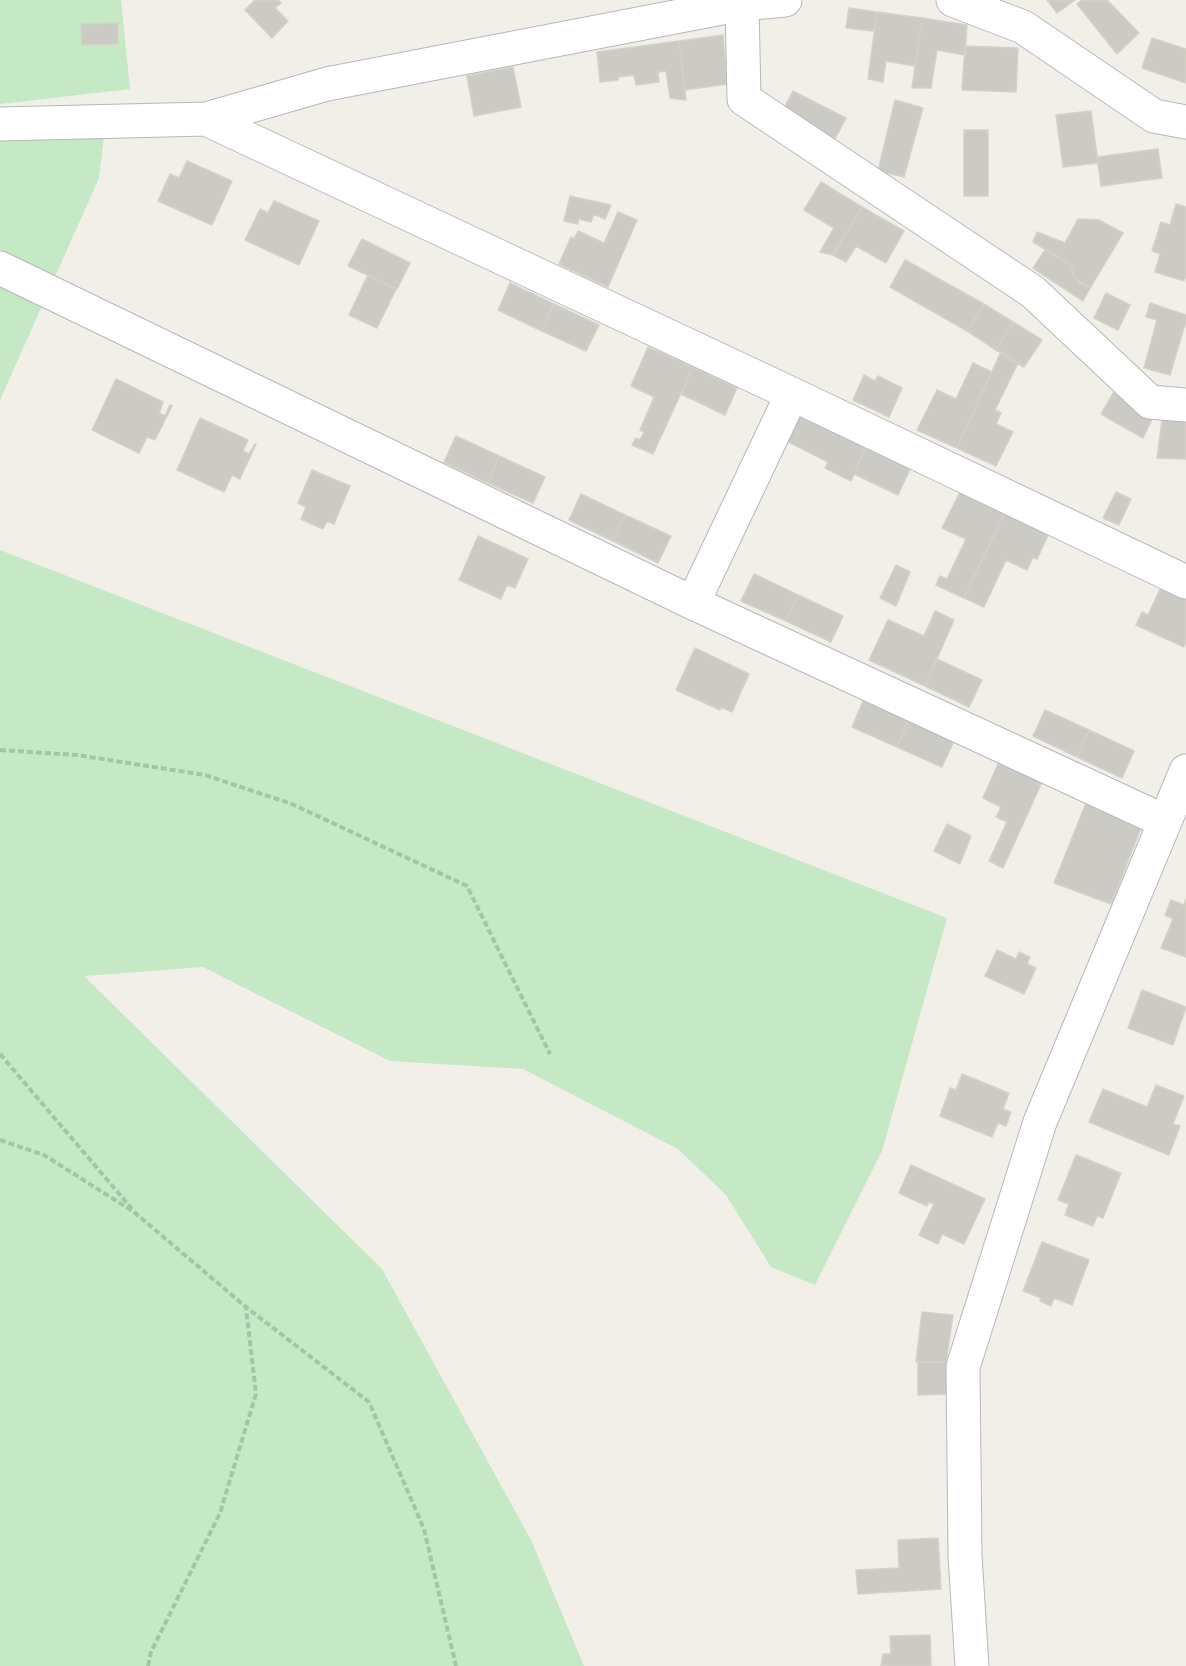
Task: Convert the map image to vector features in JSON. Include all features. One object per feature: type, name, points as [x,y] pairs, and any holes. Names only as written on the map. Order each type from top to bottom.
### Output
[{"type":"street","points":[[0,124],[206,119],[327,84],[742,4],[785,0]]},
{"type":"street","points":[[953,0],[1023,27],[1154,116],[1186,122]]},
{"type":"street","points":[[742,4],[744,99],[1033,292],[1150,402],[1186,405]]},
{"type":"street","points":[[206,119],[1186,582]]},
{"type":"street","points":[[0,268],[693,603],[1164,821]]},
{"type":"street","points":[[693,603],[792,394]]},
{"type":"street","points":[[972,1666],[965,1556],[963,1367],[1040,1122],[1186,771]]},
{"type":"path","points":[[0,750],[76,755],[204,775],[292,804],[467,886],[550,1054]]},
{"type":"path","points":[[0,1054],[134,1212]]},
{"type":"path","points":[[0,1140],[44,1155],[134,1212],[246,1307],[369,1402],[424,1529],[456,1666]]},
{"type":"path","points":[[148,1666],[151,1652],[220,1513],[256,1394],[246,1307]]},
{"type":"green space","points":[[0,0],[121,0],[130,89],[0,104]]},
{"type":"green space","points":[[106,121],[99,178],[0,400],[0,141]]},
{"type":"green space","points":[[0,550],[947,918],[882,1151],[815,1285],[771,1267],[726,1195],[678,1149],[523,1069],[390,1061],[203,967],[84,976],[382,1269],[531,1540],[584,1666],[0,1666]]},
{"type":"building","points":[[255,0],[278,0],[281,3],[275,8],[288,21],[272,38],[245,10]]},
{"type":"building","points":[[1047,0],[1075,0],[1057,13]]},
{"type":"building","points":[[1082,0],[1107,0],[1139,33],[1117,54],[1077,4]]},
{"type":"building","points":[[849,8],[877,12],[874,31],[846,28]]},
{"type":"building","points":[[877,12],[922,18],[915,66],[886,61],[883,82],[868,79]]},
{"type":"building","points":[[922,18],[967,25],[965,55],[937,50],[931,88],[912,88]]},
{"type":"building","points":[[118,23],[118,44],[82,45],[81,24]]},
{"type":"building","points":[[723,35],[727,84],[685,90],[679,41]]},
{"type":"building","points":[[1152,38],[1186,49],[1186,83],[1142,68]]},
{"type":"building","points":[[679,41],[686,100],[670,98],[666,71],[658,72],[659,82],[636,85],[634,75],[600,82],[597,52]]},
{"type":"building","points":[[965,46],[1018,48],[1016,92],[962,90]]},
{"type":"building","points":[[513,67],[521,107],[474,116],[467,76]]},
{"type":"building","points":[[793,91],[846,118],[835,139],[782,112]]},
{"type":"building","points":[[895,100],[923,108],[904,177],[878,171]]},
{"type":"building","points":[[1091,111],[1098,163],[1063,167],[1056,115]]},
{"type":"building","points":[[964,130],[988,130],[988,196],[964,196]]},
{"type":"building","points":[[1158,149],[1162,178],[1101,186],[1097,157]]},
{"type":"building","points":[[187,161],[232,181],[212,225],[158,201],[170,174],[179,178]]},
{"type":"building","points":[[821,182],[862,207],[833,255],[820,252],[834,228],[804,210]]},
{"type":"building","points":[[570,196],[611,205],[605,219],[594,214],[591,222],[579,219],[578,224],[564,221]]},
{"type":"building","points":[[274,201],[319,221],[299,265],[245,240],[260,209],[268,213]]},
{"type":"building","points":[[1176,204],[1186,207],[1186,276],[1184,281],[1155,272],[1160,254],[1152,251],[1161,222],[1170,225]]},
{"type":"building","points":[[862,207],[904,231],[886,263],[856,246],[846,262],[833,255]]},
{"type":"building","points":[[618,212],[637,220],[608,287],[559,264],[571,237],[574,239],[578,231],[604,243]]},
{"type":"building","points":[[1078,219],[1099,220],[1123,233],[1090,288],[1074,277],[1071,265],[1033,242],[1037,232],[1065,243]]},
{"type":"building","points":[[362,239],[410,263],[397,289],[348,266]]},
{"type":"building","points":[[1045,250],[1071,265],[1078,282],[1090,288],[1083,301],[1033,268]]},
{"type":"building","points":[[905,260],[984,304],[967,331],[890,287]]},
{"type":"building","points":[[368,275],[396,289],[377,328],[349,315]]},
{"type":"building","points":[[510,283],[554,304],[542,331],[498,310]]},
{"type":"building","points":[[1106,293],[1130,305],[1118,330],[1094,318]]},
{"type":"building","points":[[1150,303],[1186,315],[1170,375],[1144,368],[1157,320],[1146,317]]},
{"type":"building","points":[[554,304],[599,325],[586,351],[542,331]]},
{"type":"building","points":[[984,304],[1013,322],[996,350],[967,331]]},
{"type":"building","points":[[1013,322],[1042,340],[1024,367],[996,350]]},
{"type":"building","points":[[648,347],[693,367],[653,454],[632,445],[636,438],[640,440],[644,432],[640,430],[654,397],[631,386]]},
{"type":"building","points":[[1001,352],[1018,363],[995,410],[1001,413],[996,424],[1013,432],[996,466],[957,448]]},
{"type":"building","points":[[973,363],[992,372],[957,448],[917,430],[937,390],[956,399]]},
{"type":"building","points":[[693,367],[737,388],[725,415],[681,394]]},
{"type":"building","points":[[864,375],[875,381],[878,376],[902,388],[889,417],[853,400]]},
{"type":"building","points":[[116,379],[163,402],[159,413],[165,416],[170,405],[172,406],[155,440],[147,437],[139,453],[92,430]]},
{"type":"building","points":[[1114,392],[1154,415],[1143,438],[1101,414]]},
{"type":"building","points":[[797,415],[866,447],[851,481],[825,468],[828,462],[785,440]]},
{"type":"building","points":[[200,418],[248,440],[243,451],[249,454],[256,444],[240,479],[232,475],[224,492],[177,470]]},
{"type":"building","points":[[1162,420],[1186,420],[1186,459],[1157,458]]},
{"type":"building","points":[[456,436],[499,456],[488,483],[444,462]]},
{"type":"building","points":[[866,447],[910,469],[898,495],[854,474]]},
{"type":"building","points":[[499,456],[545,477],[533,503],[488,483]]},
{"type":"building","points":[[312,470],[350,486],[334,524],[327,521],[323,529],[301,519],[306,507],[298,503]]},
{"type":"building","points":[[960,492],[1005,512],[964,598],[936,585],[940,576],[947,579],[966,539],[942,528]]},
{"type":"building","points":[[1116,492],[1131,499],[1119,525],[1103,518]]},
{"type":"building","points":[[581,494],[625,515],[613,541],[569,520]]},
{"type":"building","points":[[1005,512],[1049,533],[1037,559],[1033,557],[1027,570],[1006,560],[984,607],[964,598]]},
{"type":"building","points":[[625,515],[671,536],[658,563],[613,541]]},
{"type":"building","points":[[478,536],[528,559],[515,588],[507,585],[501,599],[459,580]]},
{"type":"building","points":[[896,565],[910,572],[896,606],[880,598]]},
{"type":"building","points":[[754,574],[798,595],[786,621],[741,601]]},
{"type":"building","points":[[1162,585],[1186,596],[1186,642],[1184,647],[1136,625],[1142,612],[1148,615]]},
{"type":"building","points":[[798,595],[843,616],[831,642],[786,621]]},
{"type":"building","points":[[935,611],[954,620],[925,686],[869,660],[888,620],[924,636]]},
{"type":"building","points":[[695,648],[749,674],[732,712],[721,707],[720,710],[676,690]]},
{"type":"building","points":[[937,659],[982,680],[969,707],[925,686]]},
{"type":"building","points":[[864,699],[909,720],[897,747],[852,727]]},
{"type":"building","points":[[1045,710],[1089,730],[1077,757],[1033,736]]},
{"type":"building","points":[[909,720],[954,741],[942,767],[897,747]]},
{"type":"building","points":[[1089,730],[1134,751],[1122,778],[1077,757]]},
{"type":"building","points":[[999,762],[1042,782],[1003,868],[989,861],[1007,822],[996,817],[1001,807],[983,798]]},
{"type":"building","points":[[1086,803],[1141,828],[1111,904],[1054,883]]},
{"type":"building","points":[[947,824],[971,836],[960,864],[934,851]]},
{"type":"building","points":[[1186,899],[1186,957],[1161,948],[1173,919],[1165,915],[1171,900],[1184,905]]},
{"type":"building","points":[[997,950],[1016,959],[1019,952],[1030,957],[1027,964],[1036,968],[1024,994],[985,976]]},
{"type":"building","points":[[1142,990],[1186,1007],[1173,1045],[1128,1028]]},
{"type":"building","points":[[962,1074],[1009,1093],[1003,1109],[1011,1112],[1006,1126],[998,1123],[992,1137],[940,1116],[950,1088],[956,1090]]},
{"type":"building","points":[[1156,1085],[1184,1096],[1173,1124],[1180,1126],[1169,1155],[1089,1122],[1103,1089],[1147,1107]]},
{"type":"building","points":[[1076,1155],[1121,1173],[1103,1218],[1097,1216],[1093,1226],[1065,1215],[1069,1204],[1058,1200]]},
{"type":"building","points":[[911,1165],[985,1199],[964,1244],[942,1234],[938,1244],[919,1235],[934,1204],[929,1202],[927,1206],[899,1193]]},
{"type":"building","points":[[1042,1242],[1089,1260],[1072,1305],[1054,1298],[1051,1306],[1040,1301],[1041,1298],[1023,1291]]},
{"type":"building","points":[[922,1312],[953,1315],[946,1362],[916,1362]]},
{"type":"building","points":[[918,1362],[946,1362],[947,1394],[918,1395]]},
{"type":"building","points":[[938,1538],[941,1589],[858,1594],[856,1570],[899,1568],[898,1540]]},
{"type":"building","points":[[930,1635],[931,1666],[881,1666],[883,1654],[891,1654],[890,1636]]}]
